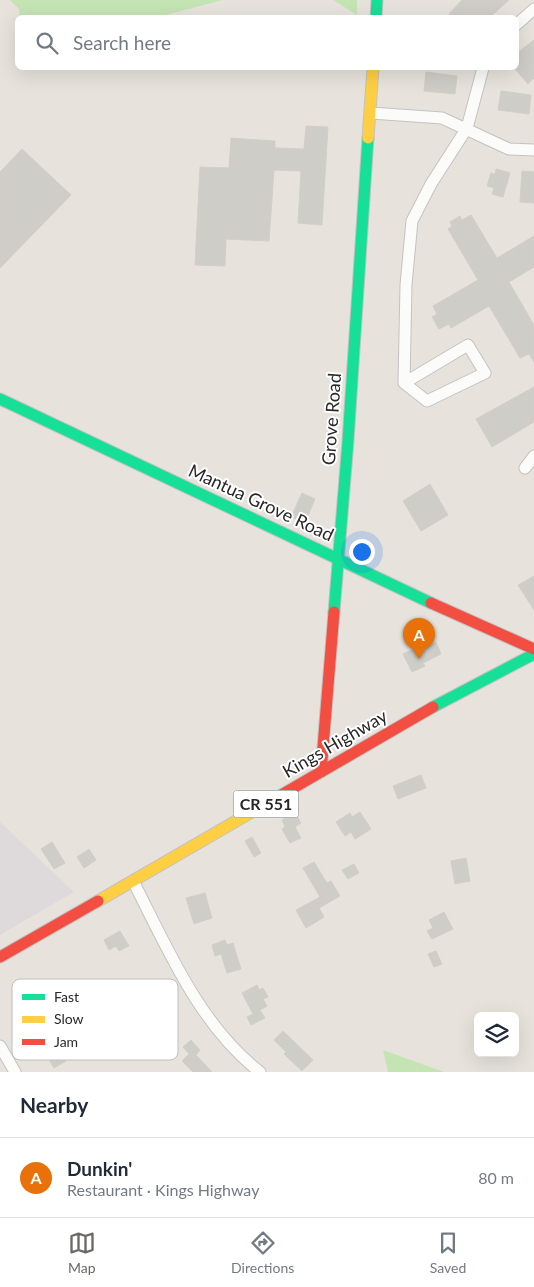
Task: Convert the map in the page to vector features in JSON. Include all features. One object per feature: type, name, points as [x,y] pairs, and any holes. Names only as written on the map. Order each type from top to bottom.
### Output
[{"type":"main road","points":[[376,15],[377,0]]},
{"type":"main road","name":"Grove Road","points":[[322,772],[339,559],[373,70]]},
{"type":"main road","name":"Mantua Grove Road","points":[[0,399],[473,623],[534,649]]},
{"type":"main road","name":"Kings Highway","points":[[0,958],[419,715],[534,654]]},
{"type":"street","points":[[519,22],[534,9]]},
{"type":"street","points":[[404,383],[406,285],[412,221],[431,184],[467,128],[482,70]]},
{"type":"street","points":[[371,114],[442,118],[509,149],[534,150]]},
{"type":"street","points":[[468,346],[485,374],[427,401],[404,383],[468,346]]},
{"type":"street","points":[[526,468],[534,456]]},
{"type":"street","points":[[133,881],[199,1004],[228,1042],[260,1072]]},
{"type":"street","points":[[0,1046],[15,1072]]},
{"type":"shaded area","points":[[0,822],[74,892],[0,935]]},
{"type":"green space","points":[[10,0],[223,0],[166,15],[20,15],[19,9]]},
{"type":"green space","points":[[333,0],[357,0],[357,15]]},
{"type":"green space","points":[[383,1050],[444,1072],[388,1072]]},
{"type":"building","points":[[462,0],[509,0],[492,15],[449,14]]},
{"type":"building","points":[[534,40],[534,78],[528,84],[516,70],[519,70],[519,52]]},
{"type":"building","points":[[426,72],[457,76],[455,94],[424,91]]},
{"type":"building","points":[[501,91],[531,95],[529,114],[498,110]]},
{"type":"building","points":[[306,126],[328,127],[322,225],[298,223],[301,171],[274,170],[269,241],[226,239],[225,266],[195,265],[200,167],[229,168],[231,138],[275,141],[275,148],[304,149]]},
{"type":"building","points":[[22,149],[71,195],[0,268],[0,172]]},
{"type":"building","points":[[496,169],[510,173],[503,197],[492,194],[494,188],[487,186],[491,173],[495,174]]},
{"type":"building","points":[[522,171],[534,172],[534,203],[520,202]]},
{"type":"building","points":[[471,215],[497,258],[534,236],[534,267],[509,282],[534,325],[534,362],[529,354],[520,358],[489,306],[451,328],[449,324],[439,329],[432,317],[437,314],[433,306],[478,280],[448,229],[452,226],[450,222],[460,216],[462,220]]},
{"type":"building","points":[[534,387],[534,422],[492,447],[476,419]]},
{"type":"building","points":[[430,484],[448,515],[421,531],[403,501]]},
{"type":"building","points":[[302,493],[315,499],[305,523],[291,517]]},
{"type":"building","points":[[534,576],[534,610],[518,585]]},
{"type":"building","points":[[436,642],[441,654],[423,663],[425,666],[412,672],[403,654],[426,643],[427,647]]},
{"type":"building","points":[[421,775],[426,788],[398,799],[393,786]]},
{"type":"building","points":[[295,812],[301,823],[295,827],[301,838],[290,843],[282,829],[285,827],[282,820]]},
{"type":"building","points":[[360,812],[371,829],[355,839],[351,832],[345,836],[336,822],[350,813],[352,817]]},
{"type":"building","points":[[252,837],[261,853],[254,857],[245,841]]},
{"type":"building","points":[[52,842],[65,863],[54,869],[41,849]]},
{"type":"building","points":[[89,849],[96,860],[84,868],[77,857]]},
{"type":"building","points":[[466,858],[470,881],[455,884],[451,861]]},
{"type":"building","points":[[314,862],[327,883],[331,881],[340,896],[319,908],[324,917],[306,928],[296,910],[320,897],[303,868]]},
{"type":"building","points":[[354,864],[359,873],[348,879],[342,870]]},
{"type":"building","points":[[205,893],[212,918],[194,924],[186,898]]},
{"type":"building","points":[[444,912],[453,929],[432,939],[427,931],[433,928],[429,920]]},
{"type":"building","points":[[120,931],[129,946],[119,951],[116,946],[109,950],[104,940]]},
{"type":"building","points":[[225,940],[227,945],[233,943],[241,969],[227,973],[221,954],[215,956],[212,945]]},
{"type":"building","points":[[436,951],[442,964],[434,967],[428,954]]},
{"type":"building","points":[[257,985],[259,990],[263,988],[268,997],[263,999],[267,1006],[260,1010],[265,1018],[251,1025],[247,1017],[253,1014],[242,993]]},
{"type":"building","points":[[283,1031],[313,1060],[302,1071],[284,1054],[286,1052],[274,1040]]},
{"type":"building","points":[[191,1040],[200,1050],[196,1055],[212,1072],[193,1072],[182,1061],[189,1054],[183,1047]]},
{"type":"building","points":[[49,1060],[65,1060],[66,1061],[54,1068]]},
{"type":"traffic: fast","points":[[376,15],[377,0]]},
{"type":"traffic: fast","points":[[334,612],[348,441],[368,138]]},
{"type":"traffic: fast","points":[[0,399],[431,603]]},
{"type":"traffic: fast","points":[[433,707],[534,654]]},
{"type":"traffic: slow","points":[[368,138],[373,70]]},
{"type":"traffic: slow","points":[[98,901],[257,809]]},
{"type":"traffic: jam","points":[[431,603],[534,649]]},
{"type":"traffic: jam","points":[[321,772],[334,612]]},
{"type":"traffic: jam","points":[[257,809],[433,707]]},
{"type":"traffic: jam","points":[[0,957],[98,901]]},
{"type":"place","name":"Dunkin'","points":[[419,659]]}]
